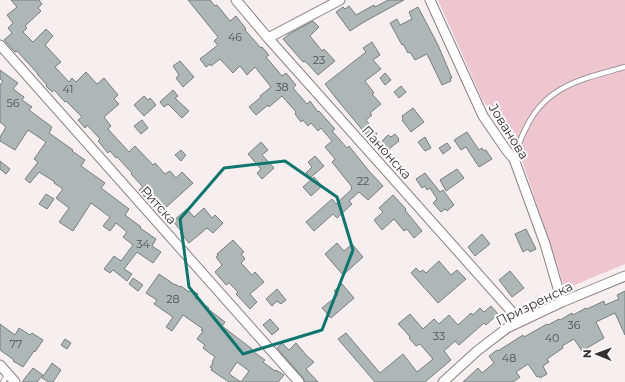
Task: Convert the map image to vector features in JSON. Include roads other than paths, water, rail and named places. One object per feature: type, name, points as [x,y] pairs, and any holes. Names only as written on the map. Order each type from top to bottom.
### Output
[{"type":"street","name":"Панонска","points":[[236,0],[268,38],[520,321]]},
{"type":"street","points":[[268,38],[340,0]]},
{"type":"street","name":"Јованова","points":[[430,0],[483,116],[514,159],[545,244],[562,302]]},
{"type":"street","name":"Ритска","points":[[0,45],[299,382]]},
{"type":"street","name":"Призренска","points":[[444,382],[477,351],[507,328],[562,302],[625,276]]},
{"type":"street","points":[[0,365],[5,378],[15,382]]},
{"type":"lane","points":[[514,159],[524,130],[536,112],[549,97],[579,80],[625,67]]}]
